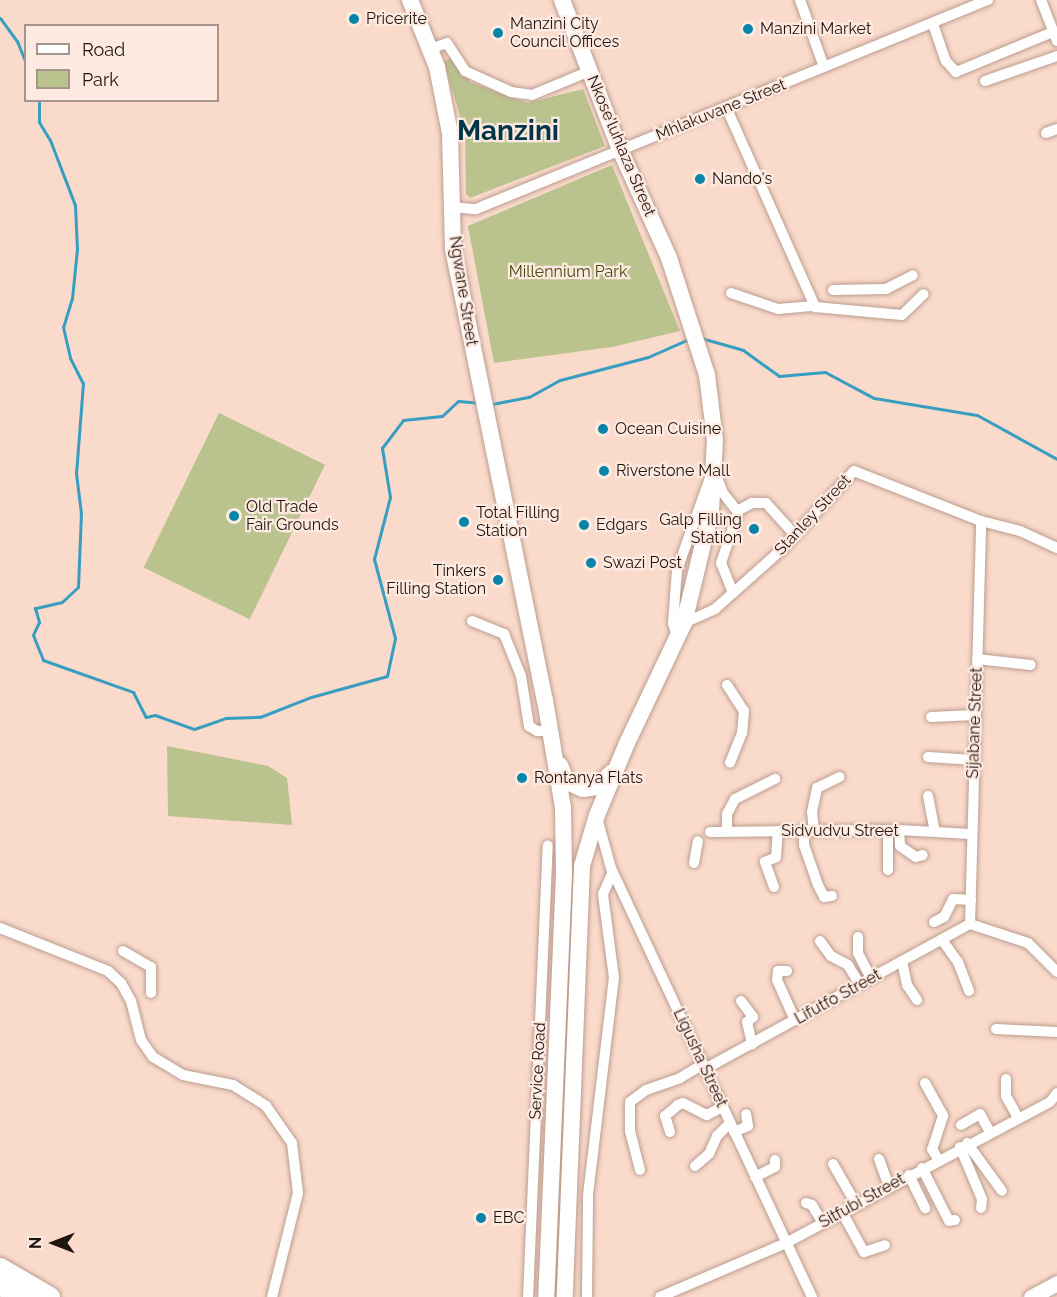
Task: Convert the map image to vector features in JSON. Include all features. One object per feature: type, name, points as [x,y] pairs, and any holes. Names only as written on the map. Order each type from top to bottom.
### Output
[{"type":"highway","points":[[0,1268],[50,1297]]},
{"type":"highway","points":[[0,1285],[22,1297]]},
{"type":"main road","name":"Ngwane Street","points":[[410,0],[430,49],[450,133],[453,249],[552,734]]},
{"type":"main road","name":"Nkose'luhlaza Street","points":[[562,0],[621,152],[669,258],[707,375],[715,440],[711,510],[680,631],[627,743]]},
{"type":"main road","points":[[552,734],[562,774],[567,782],[582,789],[597,787],[610,776],[627,743]]},
{"type":"main road","points":[[546,1297],[564,874],[562,808],[552,734]]},
{"type":"main road","points":[[565,1297],[582,866],[597,815],[627,743]]},
{"type":"main road","points":[[1031,1297],[1057,1283]]},
{"type":"street","points":[[800,0],[824,67]]},
{"type":"street","name":"Mhlakuvane Street","points":[[451,207],[476,209],[728,109],[988,0]]},
{"type":"street","points":[[933,24],[946,61],[956,72],[1055,37],[1041,0]]},
{"type":"street","points":[[430,49],[447,43],[465,71],[511,92],[532,96],[590,71]]},
{"type":"street","points":[[985,81],[1057,56]]},
{"type":"street","points":[[728,109],[814,306]]},
{"type":"street","points":[[833,290],[886,289],[913,275]]},
{"type":"street","points":[[731,293],[778,309],[814,306],[902,315],[924,294]]},
{"type":"street","points":[[714,470],[723,493],[737,511]]},
{"type":"street","name":"Stanley Street","points":[[680,631],[715,609],[733,593],[795,535],[854,471],[981,521],[1020,531],[1057,548]]},
{"type":"street","points":[[733,593],[721,563],[737,511],[752,504],[766,503],[795,535]]},
{"type":"street","name":"Sijabane Street","points":[[970,924],[970,834],[981,521]]},
{"type":"street","points":[[472,621],[504,634],[521,676],[529,726],[537,731],[552,734]]},
{"type":"street","points":[[977,659],[1031,665]]},
{"type":"street","points":[[727,685],[744,711],[742,733],[730,763]]},
{"type":"street","points":[[931,717],[975,715]]},
{"type":"street","points":[[928,758],[974,760]]},
{"type":"street","points":[[832,896],[824,897],[806,853],[817,788],[826,781],[840,777]]},
{"type":"street","points":[[727,832],[727,814],[735,799],[775,779]]},
{"type":"street","points":[[928,796],[935,831]]},
{"type":"street","name":"Ligusha Street","points":[[597,815],[613,872],[812,1297]]},
{"type":"street","points":[[894,830],[900,846],[916,857],[922,855]]},
{"type":"street","points":[[888,870],[894,830]]},
{"type":"street","name":"Sidvudvu Street","points":[[710,832],[894,830],[970,834]]},
{"type":"street","points":[[774,887],[765,862],[776,857],[778,831]]},
{"type":"street","points":[[694,863],[698,841]]},
{"type":"street","name":"Service Road","points":[[528,1297],[548,845]]},
{"type":"street","points":[[587,1297],[588,1195],[614,978],[603,894],[613,872]]},
{"type":"street","points":[[934,922],[944,917],[953,899],[971,900]]},
{"type":"street","points":[[970,924],[1028,943],[1057,972]]},
{"type":"street","name":"Lifutfo Street","points":[[640,1170],[630,1131],[630,1102],[646,1090],[680,1078],[752,1044],[970,924]]},
{"type":"street","points":[[0,928],[108,971],[121,983],[131,1001],[141,1040],[153,1058],[183,1075],[233,1085],[266,1106],[292,1143],[298,1194],[272,1297]]},
{"type":"street","points":[[858,937],[858,953],[870,979]]},
{"type":"street","points":[[942,940],[958,962],[969,991]]},
{"type":"street","points":[[820,941],[831,956],[848,966],[860,985]]},
{"type":"street","points":[[123,951],[151,967],[151,993]]},
{"type":"street","points":[[902,961],[907,985],[917,1000]]},
{"type":"street","points":[[787,970],[778,971],[777,980],[795,1020]]},
{"type":"street","points":[[741,1000],[753,1017],[747,1022],[752,1044]]},
{"type":"street","points":[[996,1029],[1057,1032]]},
{"type":"street","points":[[1006,1079],[1006,1096],[1018,1118]]},
{"type":"street","points":[[925,1083],[943,1116],[932,1149],[938,1160]]},
{"type":"street","name":"Sitfubi Street","points":[[660,1297],[786,1243],[964,1145],[1050,1102],[1057,1093]]},
{"type":"street","points":[[670,1132],[665,1116],[678,1105],[683,1103],[707,1115],[722,1107]]},
{"type":"street","points":[[694,1166],[709,1154],[717,1136],[732,1128],[748,1126],[746,1114]]},
{"type":"street","points":[[961,1125],[980,1114],[990,1132]]},
{"type":"street","points":[[964,1145],[1002,1191]]},
{"type":"street","points":[[964,1145],[982,1199],[981,1208]]},
{"type":"street","points":[[879,1159],[889,1186]]},
{"type":"street","points":[[754,1177],[775,1167],[775,1160]]},
{"type":"street","points":[[833,1164],[856,1204]]},
{"type":"street","points":[[922,1168],[949,1221],[955,1220]]},
{"type":"street","points":[[909,1175],[925,1208]]},
{"type":"street","points":[[806,1203],[812,1205],[823,1223]]},
{"type":"street","points":[[842,1212],[864,1252],[885,1245]]},
{"type":"green space","points":[[452,57],[470,82],[527,103],[583,89],[605,146],[470,198],[466,194],[465,133],[444,62]]},
{"type":"green space","name":"Millennium Park","points":[[612,165],[680,331],[612,347],[494,363],[468,226]]},
{"type":"green space","name":"Old Trade Fair Grounds","points":[[219,413],[325,465],[250,619],[144,568]]},
{"type":"green space","points":[[167,746],[268,766],[287,778],[292,825],[168,816]]},
{"type":"waterway","points":[[0,18],[17,41],[24,58]]},
{"type":"waterway","points":[[39,102],[39,122],[50,140],[75,205],[77,249],[72,298],[63,327],[70,358],[83,383],[76,473],[81,512],[78,587],[62,602],[35,608],[39,622],[33,635],[43,660],[133,692],[146,717],[155,715],[194,729],[226,718],[260,717],[311,697],[387,676],[395,638],[374,559],[390,497],[382,448],[403,420],[442,416],[458,401],[479,403]]},
{"type":"waterway","points":[[701,338],[743,350],[779,376],[825,372],[874,398],[977,415],[1057,459]]},
{"type":"waterway","points":[[492,404],[529,397],[560,380],[648,357],[689,339]]},
{"type":"place","name":"Pricerite","points":[[354,19]]},
{"type":"place","name":"Manzini Market","points":[[748,29]]},
{"type":"place","name":"Manzini City Council Offices","points":[[498,33]]},
{"type":"place","name":"Nando's","points":[[700,179]]},
{"type":"place","name":"Ocean Cuisine","points":[[603,429]]},
{"type":"place","name":"Riverstone Mall","points":[[604,471]]},
{"type":"place","name":"Old Trade Fair Grounds","points":[[234,516]]},
{"type":"place","name":"Total Filling Station","points":[[464,522]]},
{"type":"place","name":"Edgars","points":[[584,525]]},
{"type":"place","name":"Galp Filling Station","points":[[754,529]]},
{"type":"place","name":"Swazi Post","points":[[591,563]]},
{"type":"place","name":"Tinkers Filling Station","points":[[498,580]]},
{"type":"place","name":"Rontanya Flats","points":[[522,778]]},
{"type":"place","name":"EBC","points":[[481,1218]]},
{"type":"district","name":"Manzini","points":[[508,131]]}]
